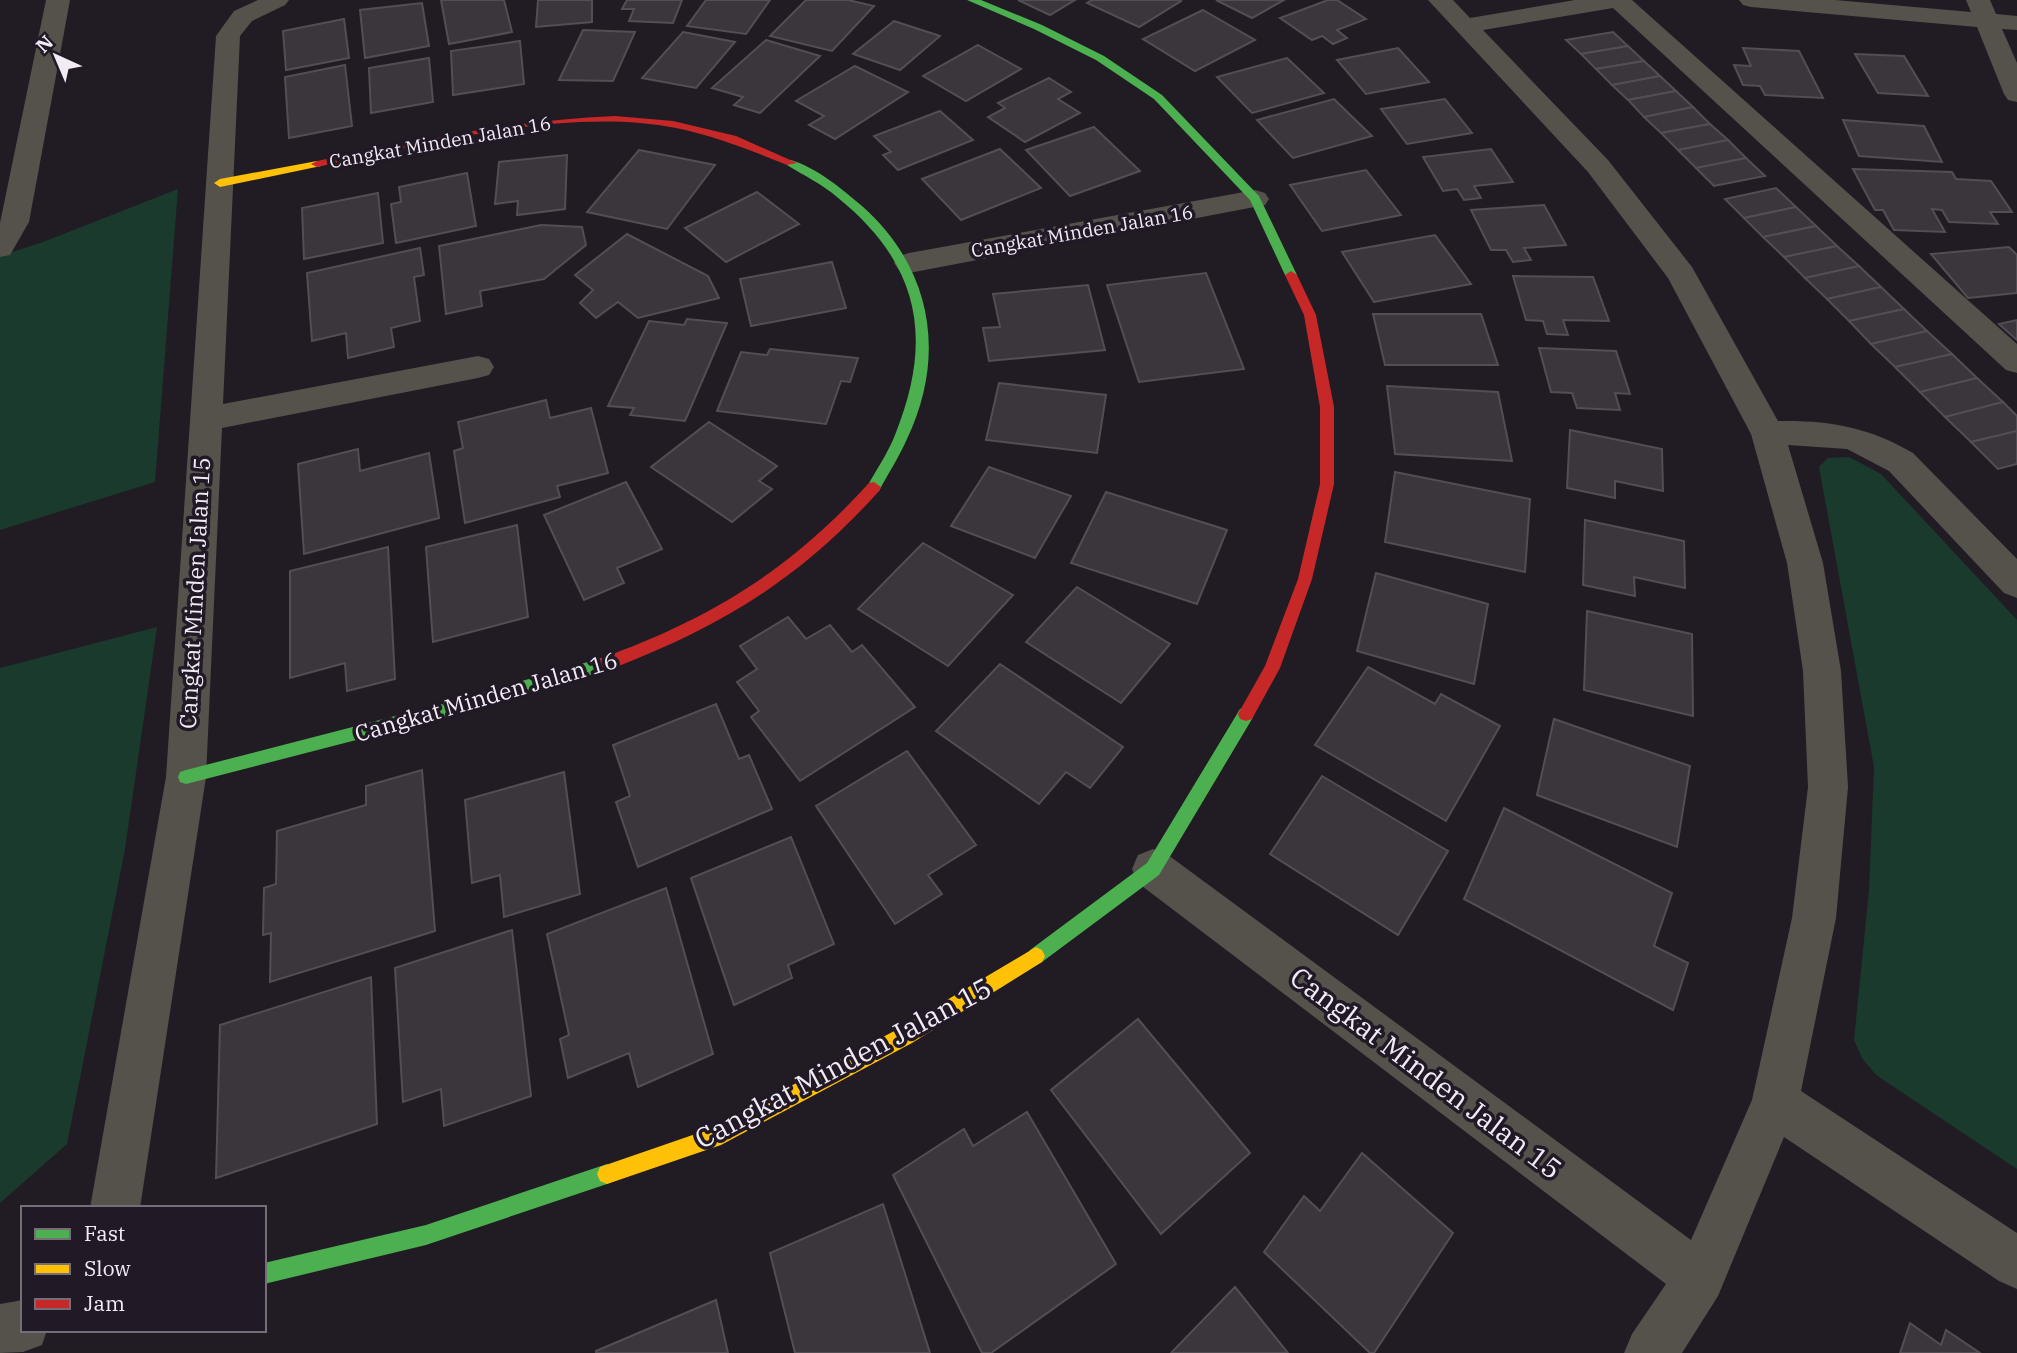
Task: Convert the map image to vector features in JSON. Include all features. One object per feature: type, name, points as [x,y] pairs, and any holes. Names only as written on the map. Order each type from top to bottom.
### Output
[{"type":"street","points":[[0,248],[15,222],[58,0]]},
{"type":"street","name":"Cangkat Minden Jalan 15","points":[[115,1206],[186,777],[204,420],[228,36],[243,16],[277,0]]},
{"type":"street","name":"Cangkat Minden Jalan 15","points":[[266,1274],[426,1235],[714,1138],[905,1036],[1037,956],[1153,869],[1219,763],[1272,668],[1305,579],[1327,484],[1327,407],[1310,315],[1255,199],[1158,97],[1100,58],[1038,27],[972,0]]},
{"type":"street","points":[[1440,0],[1598,166],[1681,274],[1768,433],[1805,563],[1822,671],[1828,787],[1814,918],[1775,1102],[1700,1278],[1651,1353]]},
{"type":"street","points":[[1465,26],[1618,0],[2017,362]]},
{"type":"street","points":[[1751,0],[1982,10],[2017,23]]},
{"type":"street","points":[[1982,10],[2017,94]]},
{"type":"street","name":"Cangkat Minden Jalan 16","points":[[186,777],[391,726],[596,669],[683,633],[754,596],[811,553],[858,509],[890,467],[914,415],[923,365],[922,325],[916,286],[909,263],[885,232],[818,175],[771,149],[683,123],[620,119],[523,123],[220,183]]},
{"type":"street","name":"Cangkat Minden Jalan 16","points":[[909,263],[1255,199]]},
{"type":"street","points":[[204,420],[478,367]]},
{"type":"street","points":[[1768,433],[1838,432],[1880,448],[1901,462],[2017,583]]},
{"type":"street","name":"Cangkat Minden Jalan 15","points":[[1153,869],[1700,1278]]},
{"type":"street","points":[[1775,1102],[2017,1263]]},
{"type":"street","points":[[0,1330],[21,1326]]},
{"type":"green space","points":[[178,189],[155,482],[0,530],[0,256]]},
{"type":"green space","points":[[1849,457],[1881,474],[2017,620],[2017,1169],[1876,1075],[1862,1058],[1854,1040],[1869,890],[1874,767],[1819,467],[1828,458]]},
{"type":"green space","points":[[157,627],[125,849],[67,1144],[0,1203],[0,668]]},
{"type":"building","points":[[441,0],[504,0],[512,32],[449,44]]},
{"type":"building","points":[[538,0],[592,0],[592,22],[536,27]]},
{"type":"building","points":[[627,0],[682,0],[673,23],[629,21],[634,9],[622,9]]},
{"type":"building","points":[[706,0],[770,0],[746,34],[687,26]]},
{"type":"building","points":[[806,0],[848,0],[874,6],[832,51],[770,36]]},
{"type":"building","points":[[1018,0],[1075,0],[1050,15]]},
{"type":"building","points":[[1092,0],[1181,1],[1139,27],[1087,3]]},
{"type":"building","points":[[1216,0],[1284,0],[1252,18]]},
{"type":"building","points":[[1328,0],[1337,0],[1366,19],[1337,30],[1347,38],[1333,44],[1322,36],[1312,40],[1280,18]]},
{"type":"building","points":[[422,3],[429,46],[365,58],[360,10]]},
{"type":"building","points":[[1203,10],[1255,40],[1195,71],[1143,39]]},
{"type":"building","points":[[344,19],[349,58],[286,70],[283,31]]},
{"type":"building","points":[[894,21],[940,36],[900,70],[853,54]]},
{"type":"building","points":[[583,30],[635,32],[613,81],[559,80]]},
{"type":"building","points":[[683,32],[735,42],[696,88],[642,78]]},
{"type":"building","points":[[1613,32],[1628,46],[1581,54],[1566,40]]},
{"type":"building","points":[[766,40],[820,56],[760,113],[734,105],[743,97],[712,88]]},
{"type":"building","points":[[520,41],[524,84],[453,95],[451,51]]},
{"type":"building","points":[[978,45],[1021,69],[966,101],[923,76]]},
{"type":"building","points":[[1628,46],[1644,61],[1596,69],[1581,54]]},
{"type":"building","points":[[1398,48],[1429,82],[1366,94],[1337,60]]},
{"type":"building","points":[[1743,48],[1799,51],[1823,98],[1765,95],[1760,86],[1743,85],[1734,65],[1751,66]]},
{"type":"building","points":[[1855,54],[1904,56],[1928,96],[1878,93]]},
{"type":"building","points":[[429,58],[433,102],[371,113],[369,68]]},
{"type":"building","points":[[1287,58],[1324,93],[1252,113],[1217,77]]},
{"type":"building","points":[[1644,61],[1660,76],[1612,85],[1596,69]]},
{"type":"building","points":[[345,65],[352,126],[289,138],[285,77]]},
{"type":"building","points":[[855,66],[908,92],[835,139],[809,125],[824,116],[796,101]]},
{"type":"building","points":[[1660,76],[1676,91],[1628,100],[1612,85]]},
{"type":"building","points":[[1049,78],[1071,92],[1058,99],[1080,113],[1025,142],[988,117],[1005,108],[998,103]]},
{"type":"building","points":[[1676,91],[1693,107],[1644,117],[1628,100]]},
{"type":"building","points":[[1334,99],[1372,136],[1293,158],[1257,120]]},
{"type":"building","points":[[1445,99],[1472,133],[1407,144],[1381,109]]},
{"type":"building","points":[[1693,107],[1710,124],[1661,133],[1644,117]]},
{"type":"building","points":[[940,111],[973,140],[898,170],[883,155],[891,152],[874,136]]},
{"type":"building","points":[[1843,120],[1924,126],[1942,162],[1859,156]]},
{"type":"building","points":[[1710,124],[1728,140],[1678,150],[1661,133]]},
{"type":"building","points":[[1094,127],[1140,171],[1070,196],[1026,150]]},
{"type":"building","points":[[1728,140],[1746,158],[1696,168],[1678,150]]},
{"type":"building","points":[[1000,149],[1041,188],[961,220],[922,179]]},
{"type":"building","points":[[1491,149],[1513,182],[1474,186],[1481,198],[1464,200],[1457,189],[1443,191],[1423,157]]},
{"type":"building","points":[[639,150],[715,165],[667,229],[587,212]]},
{"type":"building","points":[[567,155],[565,209],[517,215],[518,201],[495,204],[499,162]]},
{"type":"building","points":[[1746,158],[1765,176],[1714,186],[1696,168]]},
{"type":"building","points":[[1853,169],[1952,172],[1956,179],[1991,181],[2012,212],[1990,212],[1998,224],[1949,222],[1942,210],[1932,209],[1945,232],[1894,230],[1883,210],[1875,210]]},
{"type":"building","points":[[1366,170],[1401,215],[1322,231],[1290,185]]},
{"type":"building","points":[[467,173],[476,226],[396,243],[391,204],[401,202],[399,187]]},
{"type":"building","points":[[1776,188],[1796,207],[1744,218],[1725,199]]},
{"type":"building","points":[[757,192],[799,224],[726,262],[685,228]]},
{"type":"building","points":[[378,193],[383,243],[304,259],[302,208]]},
{"type":"building","points":[[1544,205],[1566,245],[1524,248],[1531,260],[1513,262],[1506,250],[1491,250],[1471,210]]},
{"type":"building","points":[[1796,207],[1816,226],[1763,237],[1744,218]]},
{"type":"building","points":[[541,225],[582,227],[586,245],[544,279],[480,291],[482,306],[446,314],[439,246]]},
{"type":"building","points":[[1816,226],[1837,246],[1784,257],[1763,237]]},
{"type":"building","points":[[627,234],[708,276],[719,298],[638,318],[618,302],[596,318],[580,303],[593,290],[575,275]]},
{"type":"building","points":[[1435,235],[1471,284],[1374,302],[1342,252]]},
{"type":"building","points":[[1837,246],[1859,266],[1805,278],[1784,257]]},
{"type":"building","points":[[2009,247],[2017,255],[2017,293],[1968,298],[1931,254]]},
{"type":"building","points":[[420,248],[424,275],[414,277],[420,321],[391,328],[394,347],[348,358],[346,333],[312,341],[307,273]]},
{"type":"building","points":[[832,262],[846,308],[751,326],[740,279]]},
{"type":"building","points":[[1859,266],[1881,287],[1827,299],[1805,278]]},
{"type":"building","points":[[1206,273],[1244,369],[1139,382],[1107,285]]},
{"type":"building","points":[[1513,276],[1593,277],[1609,321],[1563,320],[1568,335],[1547,334],[1543,321],[1526,320]]},
{"type":"building","points":[[1088,285],[1105,350],[989,361],[983,328],[1000,327],[993,294]]},
{"type":"building","points":[[1881,287],[1904,309],[1849,321],[1827,299]]},
{"type":"building","points":[[1904,309],[1927,331],[1871,344],[1849,321]]},
{"type":"building","points":[[1373,314],[1481,314],[1498,365],[1385,365]]},
{"type":"building","points":[[687,319],[727,323],[685,421],[630,415],[634,408],[608,406],[649,321],[684,325]]},
{"type":"building","points":[[2017,320],[2017,340],[1999,324]]},
{"type":"building","points":[[1927,331],[1952,354],[1895,367],[1871,344]]},
{"type":"building","points":[[1539,348],[1616,351],[1630,394],[1615,393],[1620,410],[1577,408],[1572,393],[1551,392]]},
{"type":"building","points":[[770,349],[858,358],[850,382],[841,381],[826,424],[717,411],[741,352],[767,355]]},
{"type":"building","points":[[1952,354],[1977,378],[1920,392],[1895,367]]},
{"type":"building","points":[[1977,378],[2003,402],[1945,417],[1920,392]]},
{"type":"building","points":[[999,383],[1106,395],[1097,453],[986,440]]},
{"type":"building","points":[[1387,386],[1498,392],[1512,461],[1395,454]]},
{"type":"building","points":[[546,400],[550,418],[591,408],[608,473],[557,486],[560,497],[465,523],[454,451],[463,448],[458,422]]},
{"type":"building","points":[[2003,402],[2017,416],[2017,431],[1971,442],[1945,417]]},
{"type":"building","points":[[709,422],[777,466],[759,481],[772,489],[732,522],[651,467]]},
{"type":"building","points":[[1570,430],[1662,449],[1663,491],[1615,481],[1615,498],[1567,488]]},
{"type":"building","points":[[2017,431],[2017,464],[1998,469],[1971,442]]},
{"type":"building","points":[[358,449],[360,471],[429,453],[439,518],[304,554],[298,464]]},
{"type":"building","points":[[989,467],[1071,496],[1035,558],[951,526]]},
{"type":"building","points":[[1395,472],[1530,499],[1525,572],[1385,542]]},
{"type":"building","points":[[626,482],[662,549],[617,568],[624,583],[584,600],[544,515]]},
{"type":"building","points":[[1106,492],[1227,530],[1197,604],[1071,563]]},
{"type":"building","points":[[1585,520],[1684,541],[1685,588],[1634,577],[1635,596],[1583,585]]},
{"type":"building","points":[[517,525],[528,617],[433,642],[426,547]]},
{"type":"building","points":[[923,543],[1013,595],[948,666],[858,609]]},
{"type":"building","points":[[388,547],[395,679],[347,691],[345,663],[290,678],[290,571]]},
{"type":"building","points":[[1376,573],[1488,604],[1474,684],[1357,651]]},
{"type":"building","points":[[1077,587],[1170,644],[1121,703],[1026,642]]},
{"type":"building","points":[[1587,611],[1692,634],[1693,716],[1584,690]]},
{"type":"building","points":[[788,617],[806,639],[830,625],[852,652],[862,645],[915,707],[800,781],[751,717],[759,711],[737,682],[757,669],[740,646]]},
{"type":"building","points":[[1000,664],[1123,747],[1090,788],[1066,772],[1039,804],[936,731]]},
{"type":"building","points":[[1368,667],[1435,704],[1441,694],[1500,726],[1446,821],[1315,745]]},
{"type":"building","points":[[716,704],[739,759],[749,755],[772,809],[638,867],[616,802],[630,796],[613,745]]},
{"type":"building","points":[[1554,719],[1690,766],[1677,847],[1537,795]]},
{"type":"building","points":[[907,751],[976,845],[928,875],[942,894],[895,924],[816,806]]},
{"type":"building","points":[[422,770],[435,931],[270,982],[271,933],[263,935],[264,888],[276,884],[277,831],[366,805],[366,786]]},
{"type":"building","points":[[564,772],[580,894],[504,917],[500,875],[472,883],[465,800]]},
{"type":"building","points":[[1322,776],[1448,851],[1398,935],[1270,854]]},
{"type":"building","points":[[1504,808],[1672,893],[1654,946],[1688,963],[1673,1010],[1464,899]]},
{"type":"building","points":[[791,837],[834,944],[788,965],[792,978],[734,1005],[691,878]]},
{"type":"building","points":[[666,888],[713,1054],[638,1087],[629,1053],[568,1078],[560,1039],[569,1035],[547,934]]},
{"type":"building","points":[[512,930],[531,1096],[444,1126],[441,1089],[403,1102],[395,968]]},
{"type":"building","points":[[371,977],[377,1124],[216,1178],[220,1025]]},
{"type":"building","points":[[1138,1019],[1250,1153],[1161,1234],[1051,1090]]},
{"type":"building","points":[[1027,1112],[1116,1264],[991,1353],[982,1353],[893,1175],[964,1129],[973,1146]]},
{"type":"building","points":[[1362,1153],[1453,1233],[1374,1353],[1370,1353],[1264,1252],[1304,1196],[1320,1211]]},
{"type":"building","points":[[883,1204],[930,1353],[795,1353],[770,1253]]},
{"type":"building","points":[[1235,1287],[1288,1353],[1171,1353]]},
{"type":"building","points":[[716,1300],[728,1353],[596,1353],[596,1351]]},
{"type":"building","points":[[1910,1323],[1941,1345],[1946,1330],[1980,1353],[1900,1353]]},
{"type":"traffic: fast","points":[[972,0],[1038,27],[1100,58],[1158,97],[1255,199],[1291,275]]},
{"type":"traffic: fast","points":[[791,163],[839,192],[877,225],[903,262],[919,302],[924,345],[918,391],[901,438],[874,487]]},
{"type":"traffic: fast","points":[[186,777],[453,708],[605,664]]},
{"type":"traffic: fast","points":[[1036,956],[1153,869],[1246,714]]},
{"type":"traffic: fast","points":[[266,1274],[426,1235],[607,1174]]},
{"type":"traffic: slow","points":[[220,183],[317,164]]},
{"type":"traffic: slow","points":[[607,1174],[714,1138],[905,1036],[1036,956]]},
{"type":"traffic: jam","points":[[317,164],[497,129],[556,122],[615,120],[673,125],[732,139],[791,163]]},
{"type":"traffic: jam","points":[[1246,714],[1272,668],[1305,579],[1327,484],[1327,407],[1310,315],[1291,275]]},
{"type":"traffic: jam","points":[[605,664],[682,633],[752,594],[816,546],[874,487]]}]
